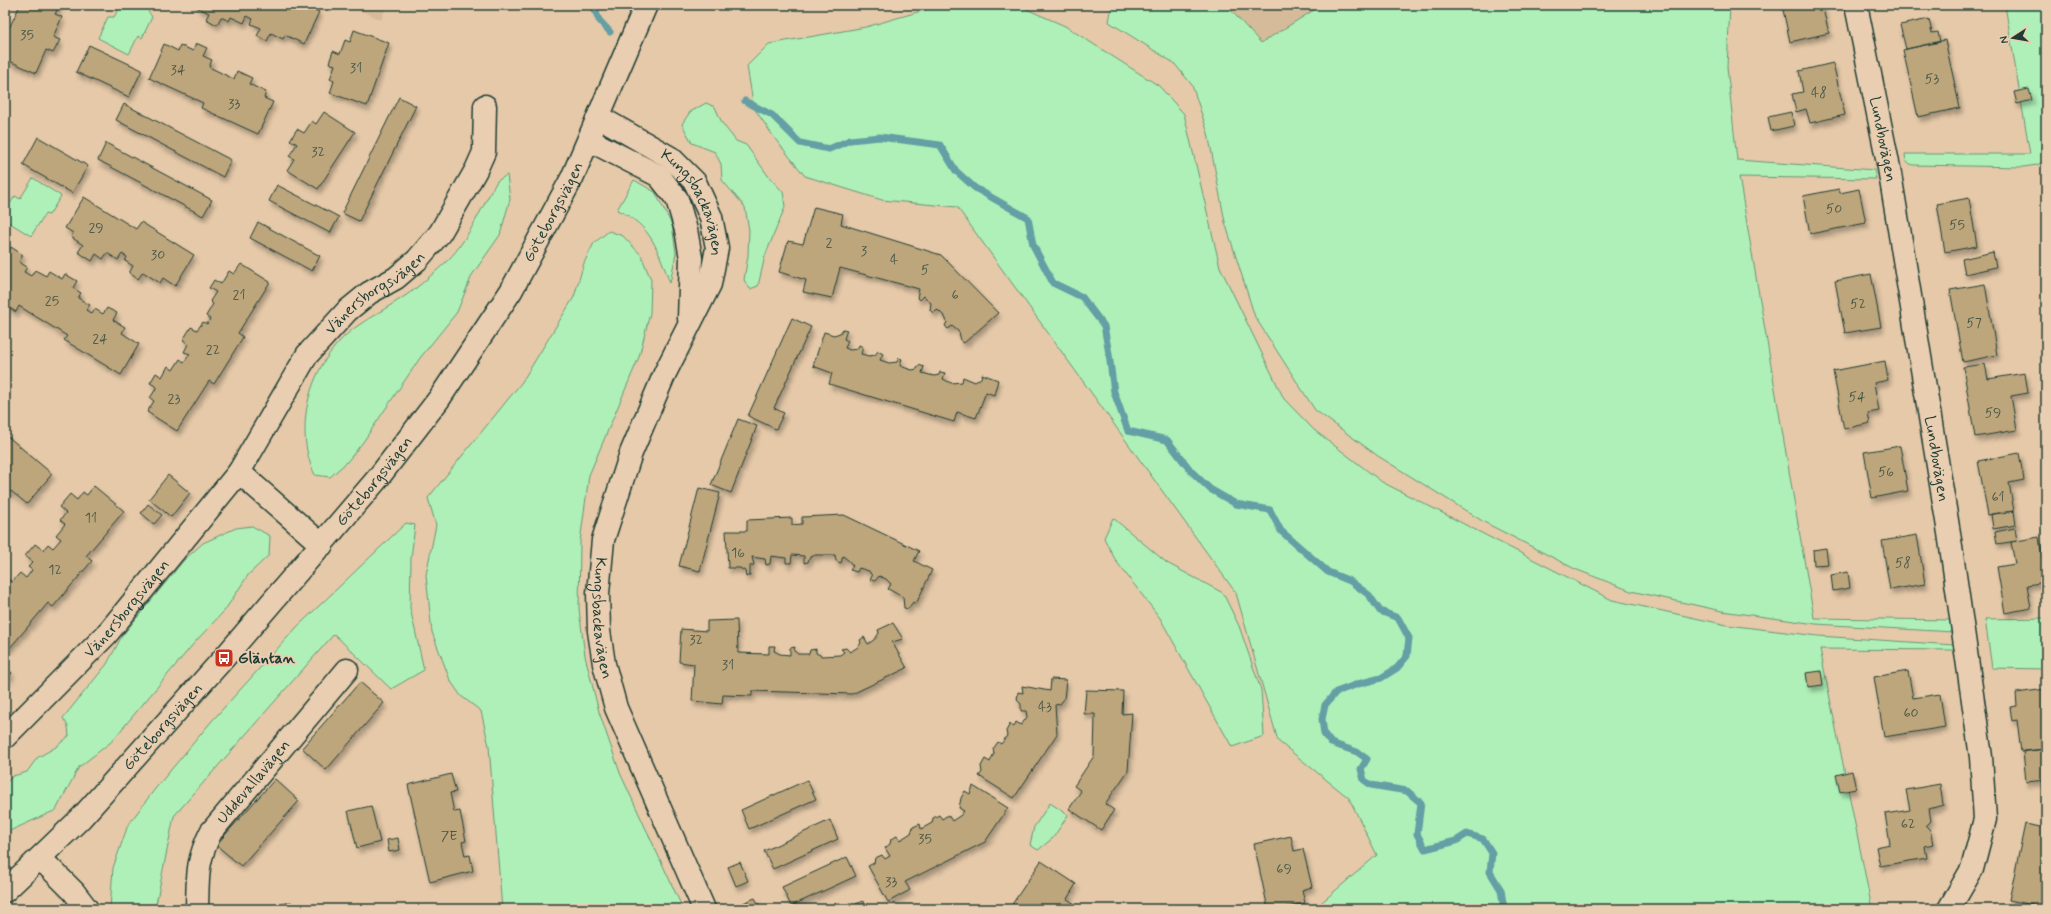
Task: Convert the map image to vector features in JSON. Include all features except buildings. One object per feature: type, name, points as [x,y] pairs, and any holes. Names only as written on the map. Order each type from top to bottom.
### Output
[{"type":"street","name":"Göteborgsvägen","points":[[5,891],[81,818],[322,545],[383,472],[439,399],[473,351],[511,291],[572,178],[646,5]]},
{"type":"street","name":"Lundbovägen","points":[[1856,5],[1889,168],[1949,532],[1981,757],[1985,819],[1972,869],[1948,909]]},
{"type":"street","name":"Vänersborgsvägen","points":[[5,737],[106,635],[239,472],[307,355],[347,311],[369,293],[396,278],[417,260],[440,233],[476,170],[484,152],[485,106]]},
{"type":"street","name":"Kungsbackavägen","points":[[599,117],[671,158],[695,182],[711,217],[717,248],[710,284],[689,324],[631,453],[602,540],[598,593],[598,631],[604,664],[616,708],[704,909]]},
{"type":"street","name":"Kungsbackavägen","points":[[589,140],[659,176],[677,199],[686,230],[691,258],[689,324]]},
{"type":"street","points":[[239,472],[322,545]]},
{"type":"street","name":"Uddevallavägen","points":[[197,909],[198,866],[202,850],[211,832],[347,670]]},
{"type":"street","points":[[40,858],[74,892],[87,909]]},
{"type":"shaded area","points":[[350,5],[387,5],[381,20]]},
{"type":"shaded area","points":[[1226,5],[1322,5],[1261,43]]},
{"type":"green space","points":[[121,5],[140,5],[149,12],[152,17],[142,38],[138,36],[129,54],[98,38],[108,17],[114,17]]},
{"type":"green space","points":[[942,5],[1017,5],[1065,26],[1159,86],[1184,114],[1220,267],[1284,399],[1314,430],[1382,482],[1612,600],[1727,625],[1818,636],[1954,645],[1955,650],[1820,649],[1872,909],[1314,909],[1377,855],[1349,798],[1278,741],[1236,593],[957,207],[882,200],[805,176],[776,140],[754,108],[747,66],[769,44],[866,27]]},
{"type":"green space","points":[[1112,5],[1226,5],[1261,43],[1322,5],[1730,5],[1727,67],[1737,160],[1874,170],[1876,179],[1739,177],[1814,618],[1950,620],[1953,632],[1816,624],[1722,611],[1631,591],[1575,569],[1484,522],[1378,456],[1315,410],[1255,317],[1225,222],[1208,133],[1192,85],[1174,63],[1109,22]]},
{"type":"green space","points":[[2005,5],[2046,5],[2046,160],[2037,165],[2023,167],[1913,165],[1906,162],[1905,154],[2030,154]]},
{"type":"green space","points":[[706,103],[715,107],[722,123],[736,141],[746,145],[769,177],[783,192],[785,207],[765,256],[758,286],[750,289],[744,280],[748,256],[749,230],[745,207],[722,180],[721,164],[715,152],[692,143],[682,124],[690,112]]},
{"type":"green space","points":[[507,175],[510,199],[500,235],[472,275],[457,312],[420,358],[363,442],[347,462],[330,477],[315,475],[308,455],[305,435],[306,414],[310,393],[318,373],[329,354],[343,338],[359,325],[411,292],[448,260],[456,251],[469,231],[497,181]]},
{"type":"green space","points":[[33,178],[61,196],[49,215],[45,214],[31,236],[5,220],[5,212],[15,196],[20,199]]},
{"type":"green space","points":[[634,180],[655,192],[672,225],[676,253],[670,283],[662,260],[646,231],[629,216],[617,210]]},
{"type":"green space","points":[[609,231],[623,236],[641,255],[651,280],[650,313],[639,357],[589,475],[580,542],[579,609],[585,656],[599,712],[620,773],[683,909],[502,909],[489,746],[481,711],[461,696],[450,680],[432,632],[426,575],[436,525],[428,498],[522,382],[574,297],[584,263],[594,243]]},
{"type":"green space","points":[[1113,518],[1167,563],[1223,593],[1239,626],[1261,690],[1264,736],[1232,747],[1160,618],[1116,561],[1104,538]]},
{"type":"green space","points":[[406,523],[415,525],[411,558],[410,608],[424,670],[391,689],[334,634],[174,816],[155,909],[110,909],[113,868],[128,825],[155,789],[211,722],[297,627]]},
{"type":"green space","points":[[252,526],[270,536],[269,555],[248,575],[225,610],[195,642],[111,742],[79,767],[56,810],[5,833],[5,784],[13,776],[27,772],[37,758],[56,747],[69,736],[68,726],[63,718],[107,664],[122,636],[184,560],[203,543],[236,528]]},
{"type":"green space","points":[[2046,618],[2046,669],[1992,668],[1985,619]]},
{"type":"green space","points":[[1050,803],[1068,815],[1053,838],[1038,850],[1030,845],[1034,827]]},
{"type":"waterway","points":[[593,5],[599,20],[610,32]]},
{"type":"waterway","points":[[745,101],[772,115],[800,143],[829,149],[850,140],[880,137],[940,145],[956,171],[975,188],[1028,218],[1033,245],[1053,283],[1082,297],[1104,326],[1114,392],[1128,431],[1167,440],[1191,471],[1210,489],[1236,504],[1270,510],[1281,531],[1328,572],[1350,581],[1369,595],[1380,611],[1398,618],[1409,638],[1407,656],[1397,668],[1381,678],[1336,692],[1325,705],[1322,719],[1324,734],[1331,743],[1357,752],[1367,759],[1361,769],[1364,780],[1371,785],[1407,791],[1421,803],[1417,834],[1425,849],[1456,841],[1467,834],[1483,839],[1492,853],[1490,872],[1501,890],[1504,909]]},
{"type":"place","name":"Gläntan","points":[[224,658]]}]
